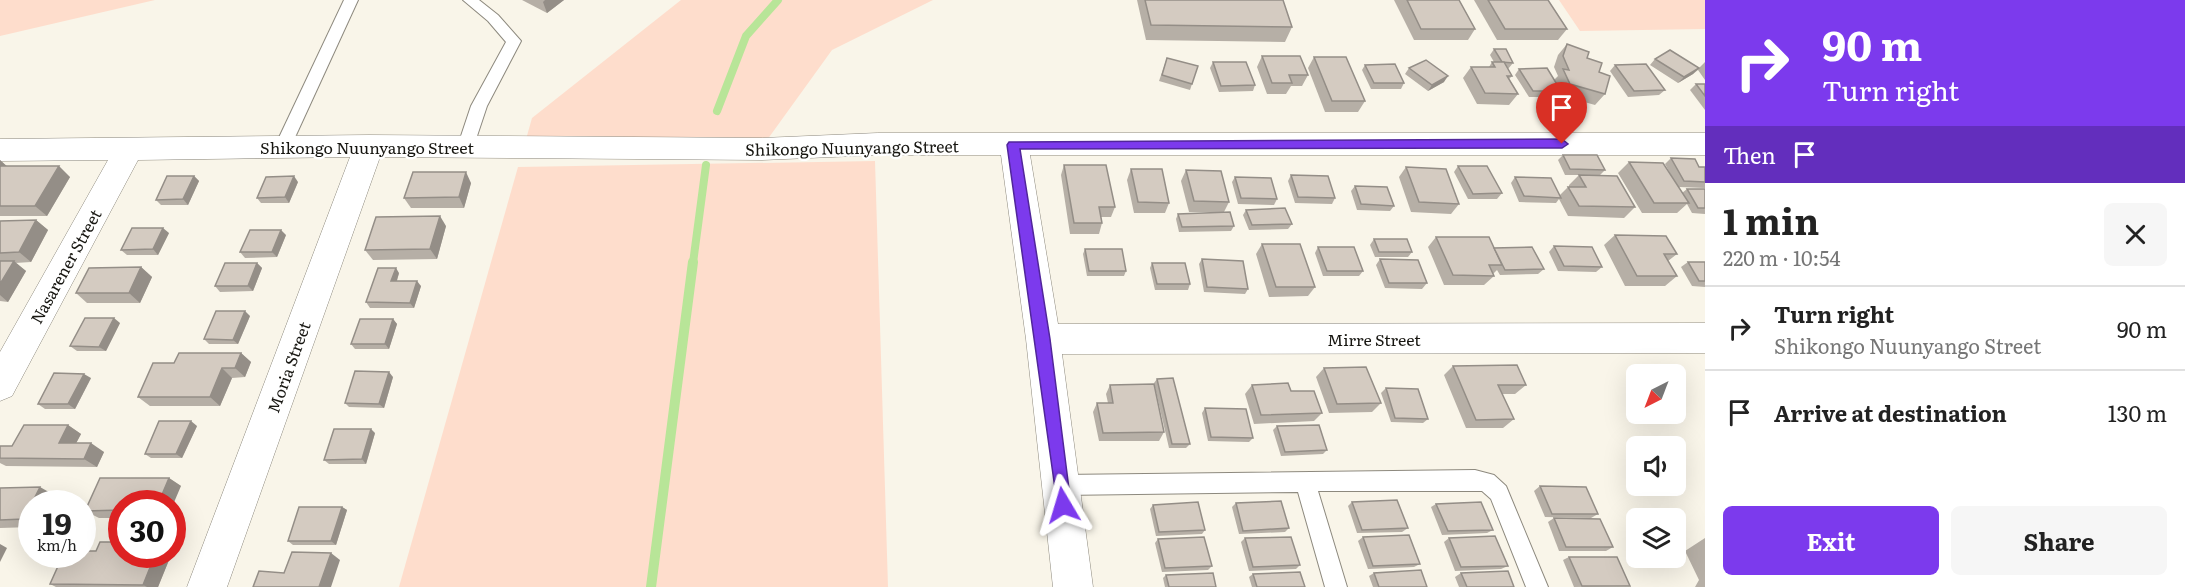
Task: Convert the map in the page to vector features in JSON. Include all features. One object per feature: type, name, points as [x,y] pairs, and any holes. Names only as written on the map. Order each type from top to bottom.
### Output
[{"type":"street","name":"Shikongo Nuunyango Street","points":[[0,150],[283,146],[762,149],[878,144],[1705,144]]},
{"type":"street","points":[[1014,145],[1043,339],[1073,587]]},
{"type":"street","name":"Moria Street","points":[[207,587],[369,146]]},
{"type":"street","name":"Nasarener Street","points":[[0,385],[129,148]]},
{"type":"street","name":"Mirre Street","points":[[1043,339],[1705,338]]},
{"type":"lane","points":[[283,146],[351,0]]},
{"type":"lane","points":[[465,148],[479,106],[514,40],[493,18],[470,0]]},
{"type":"lane","points":[[1061,485],[1475,480],[1487,482],[1499,493],[1537,587]]},
{"type":"lane","points":[[1305,482],[1336,587]]},
{"type":"shaded area","points":[[0,0],[155,0],[0,36]]},
{"type":"shaded area","points":[[681,0],[933,0],[832,50],[762,147],[523,150],[532,118]]},
{"type":"shaded area","points":[[1559,0],[1705,0],[1705,29],[1580,31]]},
{"type":"shaded area","points":[[875,161],[888,587],[399,587],[518,167]]},
{"type":"building","points":[[1145,0],[1283,0],[1292,27],[1151,25]]},
{"type":"building","points":[[1407,0],[1459,0],[1475,29],[1421,29]]},
{"type":"building","points":[[1488,0],[1548,0],[1567,29],[1505,29]]},
{"type":"building","points":[[1567,44],[1589,52],[1587,58],[1602,63],[1599,72],[1610,76],[1605,94],[1570,84],[1563,69],[1569,70],[1563,56]]},
{"type":"building","points":[[1494,49],[1506,49],[1513,63],[1502,62]]},
{"type":"building","points":[[1670,50],[1699,68],[1684,77],[1655,59]]},
{"type":"building","points":[[1262,56],[1300,56],[1308,75],[1289,75],[1292,83],[1272,83]]},
{"type":"building","points":[[1314,57],[1346,57],[1365,101],[1332,101]]},
{"type":"building","points":[[1167,58],[1198,66],[1192,84],[1162,75]]},
{"type":"building","points":[[1426,60],[1448,76],[1432,85],[1409,68]]},
{"type":"building","points":[[1213,62],[1246,62],[1255,85],[1221,86]]},
{"type":"building","points":[[1492,62],[1504,62],[1512,76],[1507,76],[1518,94],[1485,93],[1471,67],[1495,67]]},
{"type":"building","points":[[1395,64],[1404,83],[1374,83],[1365,65]]},
{"type":"building","points":[[1646,64],[1665,90],[1634,91],[1615,65]]},
{"type":"building","points":[[1547,68],[1561,91],[1533,91],[1519,69]]},
{"type":"building","points":[[1696,84],[1705,84],[1705,96]]},
{"type":"building","points":[[1563,155],[1597,155],[1605,170],[1570,169]]},
{"type":"building","points":[[1671,158],[1695,159],[1699,167],[1705,167],[1705,182],[1684,181]]},
{"type":"building","points":[[1629,162],[1663,163],[1689,203],[1654,203]]},
{"type":"building","points":[[1064,165],[1106,165],[1115,207],[1099,207],[1102,223],[1074,223]]},
{"type":"building","points":[[1,166],[59,166],[35,206],[0,206]]},
{"type":"building","points":[[1458,166],[1487,166],[1502,193],[1473,194]]},
{"type":"building","points":[[1406,167],[1446,169],[1459,204],[1419,202]]},
{"type":"building","points":[[1131,169],[1162,169],[1169,203],[1138,202]]},
{"type":"building","points":[[1186,170],[1221,171],[1229,202],[1194,201]]},
{"type":"building","points":[[413,172],[466,172],[459,197],[404,198]]},
{"type":"building","points":[[1291,175],[1328,176],[1335,198],[1298,197]]},
{"type":"building","points":[[1579,175],[1617,176],[1635,207],[1579,206],[1568,187],[1586,187]]},
{"type":"building","points":[[167,176],[194,176],[183,199],[156,200]]},
{"type":"building","points":[[294,176],[285,197],[257,198],[266,177]]},
{"type":"building","points":[[1235,177],[1271,178],[1277,199],[1241,198]]},
{"type":"building","points":[[1515,177],[1551,178],[1561,198],[1524,196]]},
{"type":"building","points":[[1355,186],[1387,187],[1394,206],[1361,204]]},
{"type":"building","points":[[1687,189],[1705,189],[1705,208],[1698,208]]},
{"type":"building","points":[[1285,208],[1292,224],[1252,225],[1246,210]]},
{"type":"building","points":[[1230,212],[1234,226],[1182,227],[1178,214]]},
{"type":"building","points":[[440,216],[430,249],[365,250],[376,217]]},
{"type":"building","points":[[36,220],[19,252],[0,253],[0,221]]},
{"type":"building","points":[[132,228],[163,228],[153,249],[121,250]]},
{"type":"building","points":[[250,230],[281,230],[272,252],[240,252]]},
{"type":"building","points":[[1615,235],[1666,236],[1677,254],[1664,254],[1677,276],[1637,276]]},
{"type":"building","points":[[1436,237],[1489,237],[1502,265],[1489,265],[1494,276],[1453,275]]},
{"type":"building","points":[[1374,239],[1407,239],[1412,252],[1379,252]]},
{"type":"building","points":[[1262,244],[1300,244],[1315,287],[1276,287]]},
{"type":"building","points":[[1554,246],[1592,247],[1602,267],[1564,266]]},
{"type":"building","points":[[1318,247],[1354,247],[1363,271],[1327,271]]},
{"type":"building","points":[[1532,247],[1544,269],[1505,270],[1494,248]]},
{"type":"building","points":[[1085,249],[1122,249],[1126,271],[1089,271]]},
{"type":"building","points":[[1202,259],[1243,261],[1248,289],[1207,287]]},
{"type":"building","points":[[1380,259],[1418,260],[1427,283],[1389,283]]},
{"type":"building","points":[[0,261],[14,261],[0,284]]},
{"type":"building","points":[[1688,262],[1705,262],[1705,281],[1699,281]]},
{"type":"building","points":[[225,263],[257,263],[248,286],[215,286]]},
{"type":"building","points":[[1152,263],[1185,263],[1190,284],[1157,284]]},
{"type":"building","points":[[141,267],[129,293],[76,293],[89,268]]},
{"type":"building","points":[[378,268],[396,268],[391,281],[417,281],[410,303],[366,302]]},
{"type":"building","points":[[216,311],[245,311],[233,340],[204,339]]},
{"type":"building","points":[[85,318],[114,318],[99,347],[70,346]]},
{"type":"building","points":[[360,319],[393,319],[385,344],[351,344]]},
{"type":"building","points":[[179,353],[241,353],[235,368],[222,368],[210,397],[138,397],[153,363],[174,363]]},
{"type":"building","points":[[1517,365],[1526,385],[1498,385],[1514,419],[1476,420],[1453,366]]},
{"type":"building","points":[[1366,367],[1381,403],[1337,404],[1324,368]]},
{"type":"building","points":[[355,371],[389,372],[379,404],[345,403]]},
{"type":"building","points":[[54,373],[84,374],[68,404],[38,404]]},
{"type":"building","points":[[1173,378],[1190,444],[1172,444],[1157,379]]},
{"type":"building","points":[[1288,383],[1291,391],[1314,391],[1322,413],[1261,415],[1252,385]]},
{"type":"building","points":[[1154,384],[1164,432],[1103,433],[1097,403],[1113,403],[1110,385]]},
{"type":"building","points":[[1386,388],[1418,389],[1428,419],[1395,418]]},
{"type":"building","points":[[1205,408],[1246,409],[1253,438],[1211,437]]},
{"type":"building","points":[[159,421],[191,421],[176,454],[145,454]]},
{"type":"building","points":[[24,425],[68,425],[59,443],[91,443],[84,459],[0,458],[0,446],[12,446]]},
{"type":"building","points":[[1319,425],[1327,450],[1285,452],[1277,426]]},
{"type":"building","points":[[334,429],[371,429],[362,459],[324,460]]},
{"type":"building","points":[[100,478],[169,478],[164,490],[108,490],[108,510],[96,511],[95,490]]},
{"type":"building","points":[[1540,486],[1586,487],[1598,514],[1552,514]]},
{"type":"building","points":[[40,487],[38,490],[18,490],[18,519],[0,520],[0,488]]},
{"type":"building","points":[[1397,500],[1408,528],[1362,530],[1352,502]]},
{"type":"building","points":[[1281,501],[1289,528],[1243,531],[1236,503]]},
{"type":"building","points":[[1198,502],[1205,530],[1159,532],[1153,505]]},
{"type":"building","points":[[1481,502],[1493,530],[1448,531],[1436,504]]},
{"type":"building","points":[[299,507],[342,507],[331,541],[288,541]]},
{"type":"building","points":[[1554,518],[1600,519],[1613,547],[1566,547]]},
{"type":"building","points":[[1409,535],[1420,564],[1373,566],[1363,537]]},
{"type":"building","points":[[1495,536],[1508,566],[1461,567],[1449,538]]},
{"type":"building","points":[[1204,537],[1212,566],[1165,568],[1158,539]]},
{"type":"building","points":[[1291,537],[1300,565],[1253,567],[1245,538]]},
{"type":"building","points":[[100,542],[108,542],[108,568],[150,568],[143,585],[50,584],[57,568],[96,568],[96,551]]},
{"type":"building","points":[[292,552],[331,553],[319,587],[253,587],[259,571],[284,573]]},
{"type":"building","points":[[1569,557],[1617,557],[1630,586],[1582,586]]},
{"type":"building","points":[[1421,570],[1427,587],[1379,587],[1374,573]]},
{"type":"building","points":[[1508,571],[1514,587],[1467,587],[1461,573]]},
{"type":"building","points":[[1300,572],[1305,587],[1257,587],[1253,574]]},
{"type":"building","points":[[1213,573],[1216,587],[1169,587],[1166,575]]},
{"type":"waterway","points":[[717,111],[746,36],[778,0]]},
{"type":"waterway","points":[[693,263],[706,165]]},
{"type":"waterway","points":[[651,587],[693,262]]},
{"type":"route","points":[[1063,505],[1043,339],[1014,145],[1562,144]]}]
